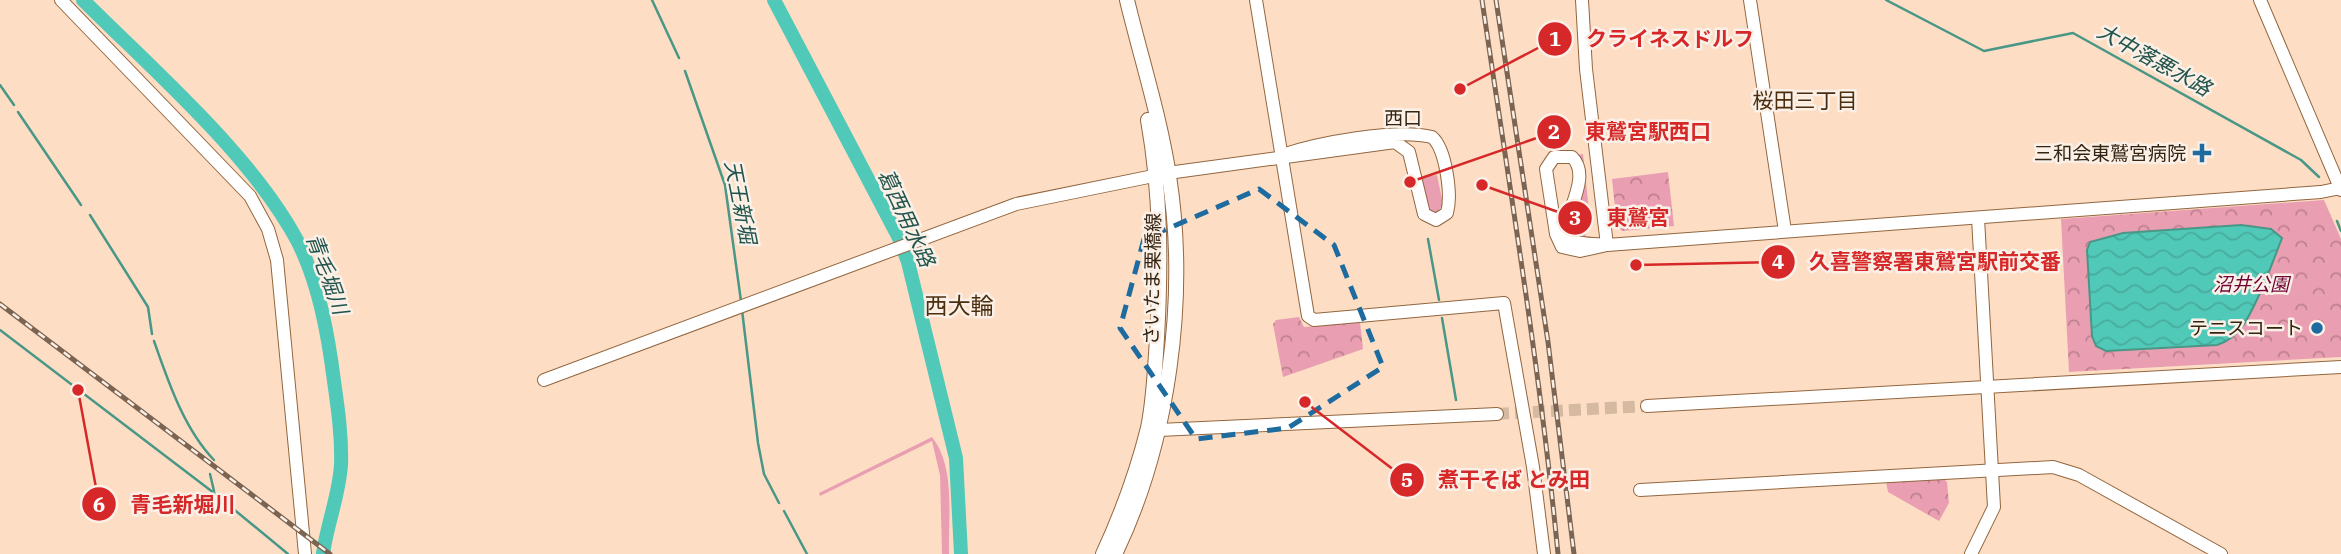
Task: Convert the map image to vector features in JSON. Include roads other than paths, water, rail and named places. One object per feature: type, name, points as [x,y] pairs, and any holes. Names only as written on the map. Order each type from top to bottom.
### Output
[{"type":"main road","name":"さいたま栗橋線","points":[[1119,0],[1163,174]]},
{"type":"main road","name":"さいたま栗橋線","points":[[1103,554],[1126,503],[1167,381],[1173,309],[1174,236],[1128,0]]},
{"type":"main road","name":"さいたま栗橋線","points":[[1115,554],[1135,512],[1153,428]]},
{"type":"street","points":[[61,0],[229,171],[257,206],[268,229],[277,260],[305,554]]},
{"type":"street","points":[[1256,0],[1307,313],[1311,320],[1504,303],[1533,467],[1544,554]]},
{"type":"street","points":[[1582,0],[1586,69],[1606,245]]},
{"type":"street","points":[[1750,0],[1786,231]]},
{"type":"street","points":[[1606,245],[1573,241],[1567,236],[1566,225],[1580,183],[1578,166],[1572,157],[1554,157],[1546,169],[1559,244],[1568,251],[1606,245],[2341,189],[2260,0]]},
{"type":"street","name":"西口","points":[[1396,134],[1432,137],[1441,154],[1449,201],[1447,213],[1436,220],[1424,214],[1409,152],[1398,143],[1282,155],[1303,148],[1396,134]]},
{"type":"street","points":[[544,380],[1016,204],[1163,174],[1282,155]]},
{"type":"street","points":[[1971,554],[1994,511],[1978,218]]},
{"type":"street","points":[[1647,406],[2341,367]]},
{"type":"street","points":[[1153,428],[1497,414]]},
{"type":"street","points":[[1640,491],[2053,467],[2069,471],[2221,554]]},
{"type":"water","points":[[2241,225],[2271,229],[2282,238],[2267,277],[2271,279],[2267,291],[2262,289],[2250,314],[2233,336],[2217,345],[2106,351],[2096,346],[2092,336],[2087,250],[2090,242],[2123,233]]},
{"type":"waterway","name":"青毛堀川","points":[[83,0],[170,84],[255,177],[278,209],[305,258],[326,327],[340,434],[340,476],[323,554]]},
{"type":"waterway","name":"天王新堀","points":[[652,0],[679,58]]},
{"type":"waterway","name":"葛西用水路","points":[[774,0],[899,238],[908,262],[956,458],[961,554]]},
{"type":"waterway","name":"大中落悪水路","points":[[1886,0],[1984,51],[2073,33],[2301,160],[2319,177]]},
{"type":"waterway","name":"天王新堀","points":[[685,71],[725,185],[741,301]]},
{"type":"waterway","points":[[0,85],[14,105]]},
{"type":"waterway","points":[[18,112],[81,205]]},
{"type":"waterway","points":[[90,215],[148,307],[152,334]]},
{"type":"waterway","name":"大中落悪水路","points":[[2337,221],[2341,231]]},
{"type":"waterway","points":[[1428,239],[1439,300]]},
{"type":"waterway","name":"天王新堀","points":[[742,310],[758,443],[764,474],[779,503]]},
{"type":"waterway","points":[[1442,318],[1456,400]]},
{"type":"waterway","points":[[0,330],[214,493],[288,554]]},
{"type":"waterway","points":[[154,341],[171,388],[186,419],[203,448],[214,460]]},
{"type":"waterway","points":[[210,474],[214,491]]},
{"type":"waterway","name":"天王新堀","points":[[784,511],[807,554]]},
{"type":"tunnel","points":[[1497,414],[1647,406]]},
{"type":"railway","points":[[1482,0],[1533,346],[1558,554]]},
{"type":"railway","points":[[1496,0],[1548,342],[1574,554]]},
{"type":"railway","points":[[0,304],[330,554]]},
{"type":"place","name":"クライネスドルフ","points":[[1460,89]]},
{"type":"place","name":"三和会東鷲宮病院","points":[[2202,153]]},
{"type":"place","name":"東鷲宮駅西口","points":[[1410,182]]},
{"type":"place","name":"東鷲宮","points":[[1482,185]]},
{"type":"place","name":"久喜警察署東鷲宮駅前交番","points":[[1636,265]]},
{"type":"place","name":"テニスコート","points":[[2317,328]]},
{"type":"place","name":"青毛新堀川","points":[[78,390]]},
{"type":"place","name":"煮干そば とみ田","points":[[1305,402]]},
{"type":"district","name":"桜田三丁目","points":[[1805,101]]},
{"type":"district","name":"西大輪","points":[[959,306]]},
{"type":"park label","name":"沼井公園","points":[[2251,284]]}]
